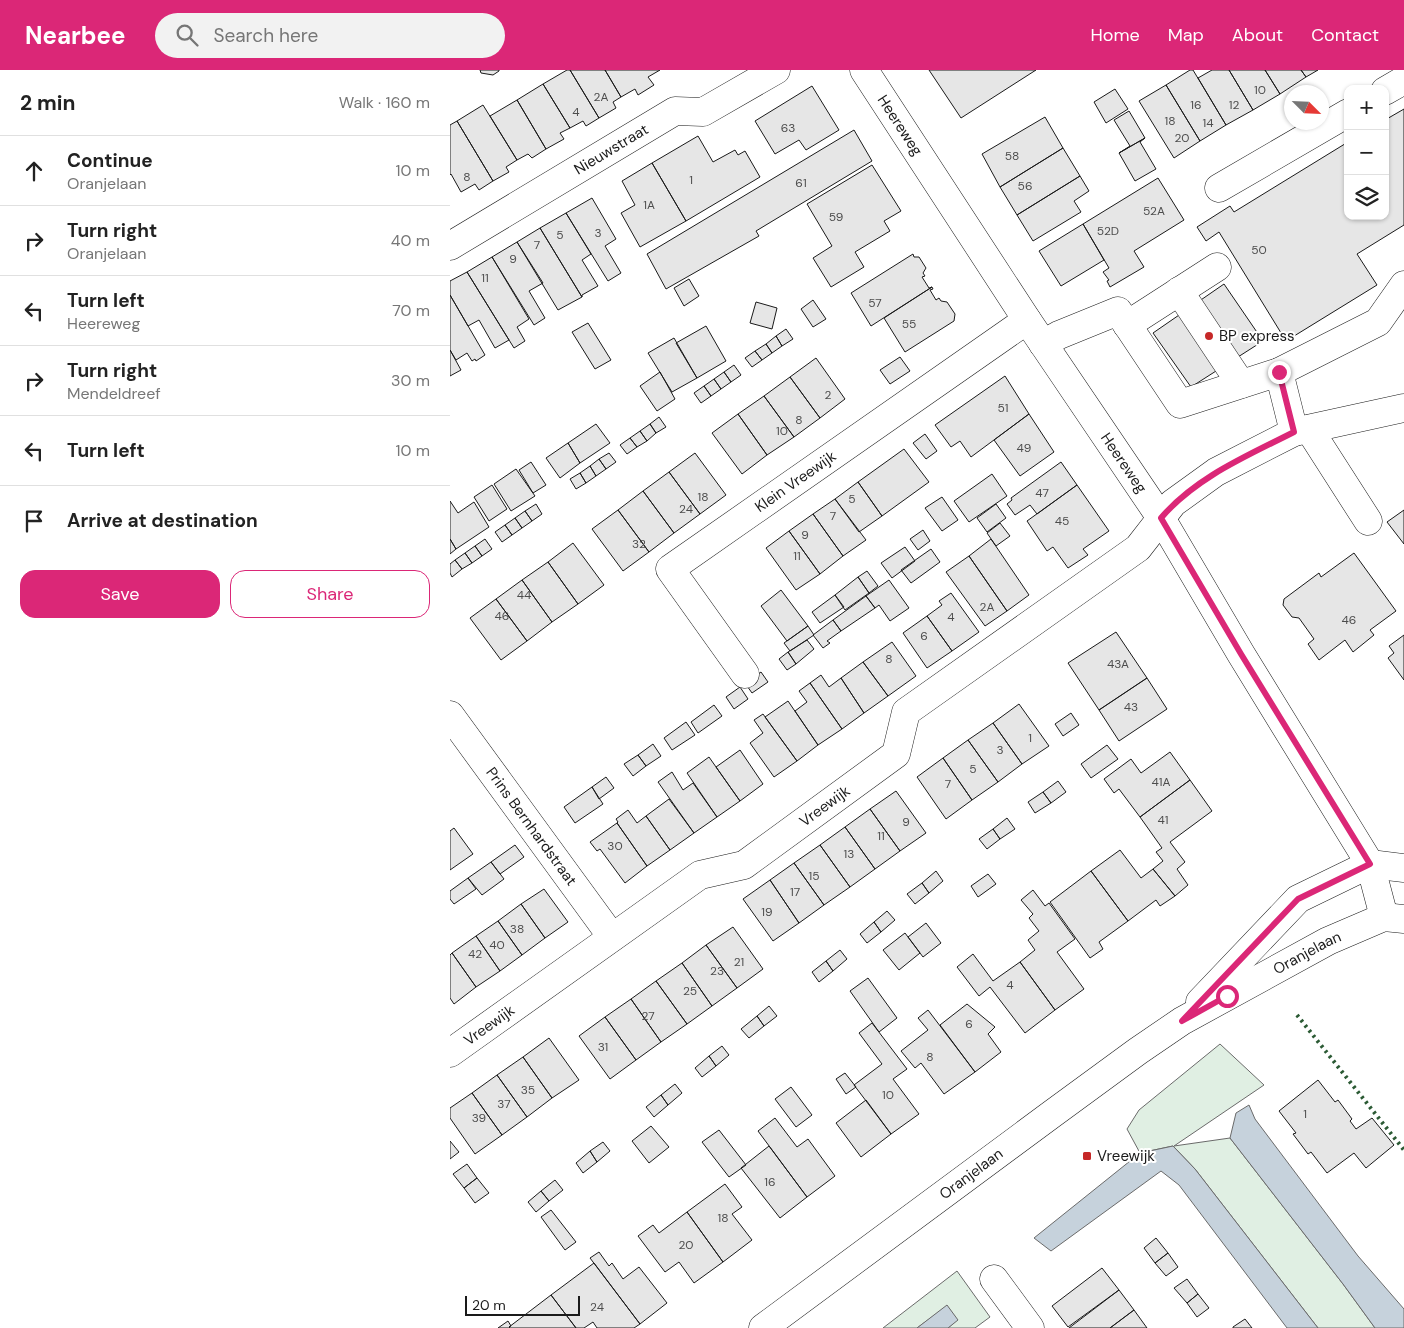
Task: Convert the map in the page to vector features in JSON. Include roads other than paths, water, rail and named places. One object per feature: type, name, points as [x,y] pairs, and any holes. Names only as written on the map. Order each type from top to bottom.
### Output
[{"type":"street","name":"Nieuwstraat","points":[[450,246],[675,111],[703,112],[776,70]]},
{"type":"street","name":"Heereweg","points":[[864,70],[1027,320],[1161,518],[1246,662],[1370,864],[1394,918]]},
{"type":"street","points":[[1389,89],[1404,80]]},
{"type":"street","points":[[1219,188],[1344,115]]},
{"type":"street","points":[[1127,325],[1217,267]]},
{"type":"street","points":[[1043,344],[1058,335],[1118,312],[1180,404],[1279,372],[1391,324],[1404,285]]},
{"type":"street","points":[[1179,291],[1241,384]]},
{"type":"street","name":"Klein Vreewijk","points":[[745,674],[670,568],[1027,320]]},
{"type":"street","points":[[1279,372],[1301,431],[1368,521]]},
{"type":"street","name":"Vreewijk","points":[[450,1053],[700,875],[744,865],[896,754],[906,712],[1138,548],[1173,503],[1216,472],[1301,431],[1404,408]]},
{"type":"street","name":"Prins Bernhardstraat","points":[[450,715],[612,938]]},
{"type":"street","points":[[1370,864],[1404,868]]},
{"type":"street","name":"Oranjelaan","points":[[1182,1021],[1298,899],[1370,864]]},
{"type":"street","name":"Oranjelaan","points":[[763,1328],[1052,1114],[1182,1021],[1328,941],[1394,918]]},
{"type":"street","points":[[994,1279],[1030,1328]]},
{"type":"place","name":"BP express","points":[[1209,336]]},
{"type":"place","name":"Vreewijk","points":[[1087,1156]]}]
